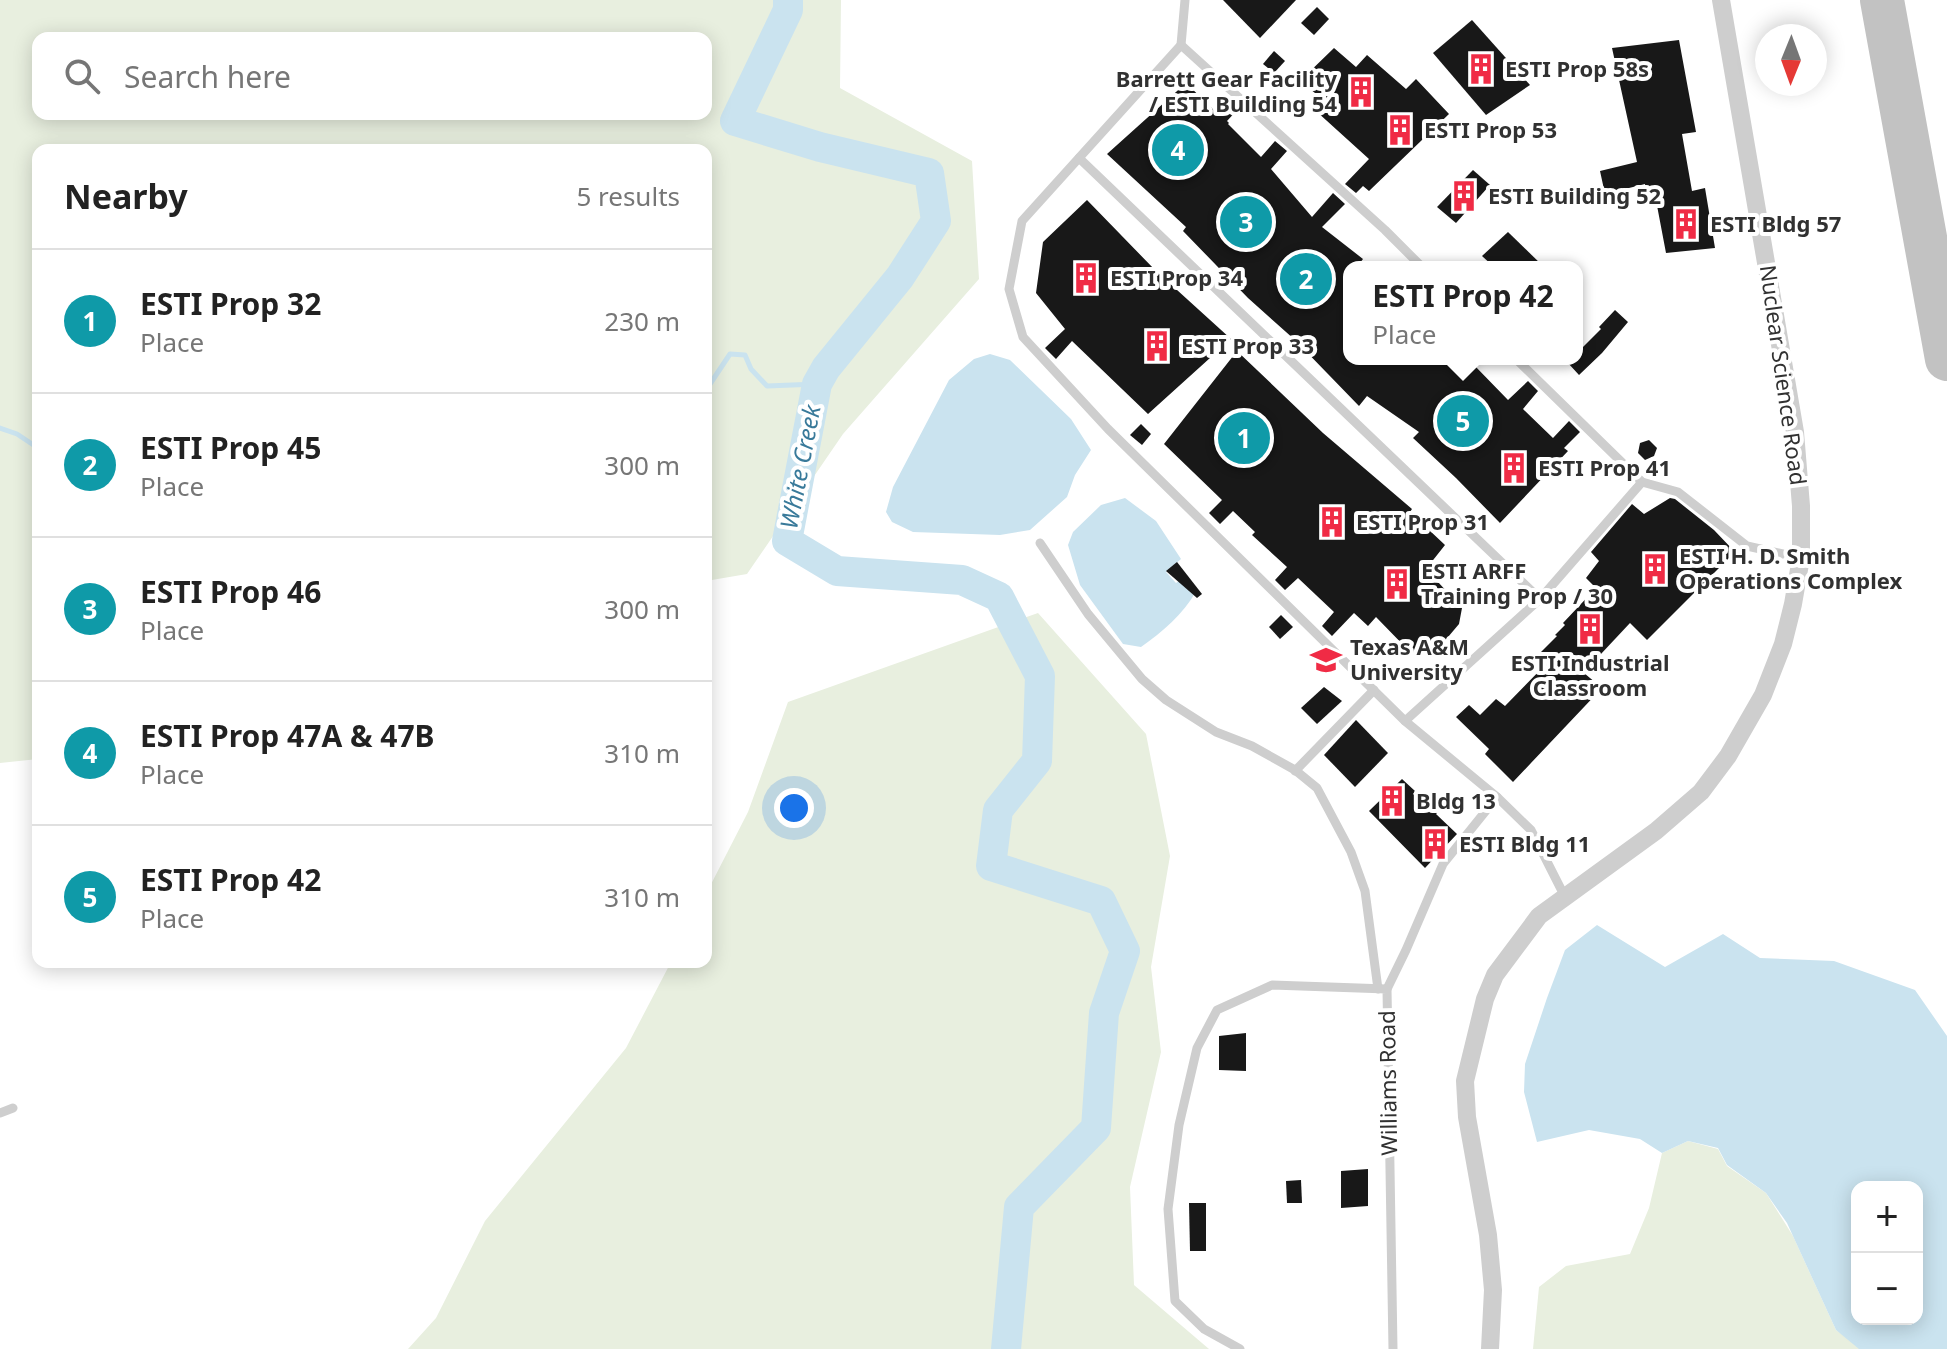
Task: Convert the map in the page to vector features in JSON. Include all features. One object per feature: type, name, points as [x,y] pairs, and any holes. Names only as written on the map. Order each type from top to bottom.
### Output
[{"type":"street","name":"Nuclear Science Road","points":[[1490,1349],[1493,1290],[1488,1235],[1467,1117],[1465,1081],[1485,999],[1495,975],[1539,916],[1656,831],[1701,792],[1728,756],[1763,695],[1783,644],[1801,558],[1801,506],[1795,432],[1721,0]]},
{"type":"lane","points":[[1185,0],[1181,45],[1022,221],[1009,289],[1023,337],[1108,429],[1405,721],[1497,797],[1531,830],[1565,897]]},
{"type":"lane","points":[[1181,45],[1416,261]]},
{"type":"lane","points":[[1079,158],[1540,599]]},
{"type":"lane","points":[[1522,365],[1642,482],[1678,492],[1747,546],[1801,558]]},
{"type":"lane","points":[[1405,721],[1540,599],[1642,482]]},
{"type":"lane","points":[[1040,543],[1088,614],[1142,679],[1166,700],[1216,732],[1252,746],[1317,788],[1351,852],[1365,891],[1382,989]]},
{"type":"lane","points":[[1295,771],[1374,690]]},
{"type":"lane","points":[[1382,989],[1406,950],[1443,864],[1497,797]]},
{"type":"lane","name":"Williams Road","points":[[1240,1349],[1204,1329],[1175,1301],[1168,1209],[1179,1125],[1197,1048],[1217,1010],[1272,985],[1382,989],[1393,1349]]},
{"type":"lane","points":[[0,1113],[13,1108]]},
{"type":"green space","points":[[0,0],[841,0],[840,88],[972,161],[979,279],[843,434],[747,574],[712,580],[712,144],[32,144],[32,760],[0,763]]},
{"type":"green space","points":[[1038,613],[1146,734],[1170,856],[1151,967],[1161,1052],[1130,1187],[1134,1285],[1209,1349],[408,1349],[436,1318],[485,1221],[626,1048],[668,968],[712,968],[712,882],[748,812],[788,702]]},
{"type":"green space","points":[[1688,1141],[1718,1149],[1727,1166],[1766,1193],[1793,1236],[1836,1330],[1862,1349],[1533,1349],[1539,1287],[1566,1266],[1630,1254],[1649,1208],[1662,1153]]},
{"type":"water","points":[[990,354],[1010,360],[1071,419],[1091,450],[1075,475],[1067,497],[1030,530],[1000,535],[913,532],[892,522],[886,512],[893,487],[949,380],[974,359]]},
{"type":"water","points":[[1125,498],[1156,521],[1181,559],[1166,572],[1176,583],[1187,575],[1196,591],[1172,622],[1141,647],[1123,644],[1080,585],[1068,545],[1073,532],[1101,505]]},
{"type":"water","points":[[1597,925],[1665,967],[1723,934],[1760,958],[1834,961],[1915,990],[1947,1036],[1947,1349],[1859,1349],[1836,1330],[1787,1223],[1766,1193],[1727,1165],[1718,1148],[1688,1141],[1662,1153],[1640,1139],[1589,1130],[1537,1142],[1524,1092],[1525,1064],[1565,950]]},
{"type":"building","points":[[1223,0],[1296,0],[1260,38]]},
{"type":"building","points":[[1317,7],[1329,19],[1314,35],[1301,23]]},
{"type":"building","name":"ESTI Prop 58s","points":[[1472,20],[1530,85],[1486,115],[1433,53]]},
{"type":"building","points":[[1679,40],[1696,132],[1682,134],[1692,191],[1705,188],[1715,248],[1666,253],[1655,195],[1646,197],[1645,184],[1605,194],[1600,171],[1637,162],[1612,48]]},
{"type":"building","points":[[1334,48],[1356,67],[1367,55],[1406,89],[1416,79],[1449,114],[1369,191],[1363,186],[1356,193],[1345,184],[1369,159],[1316,111],[1325,101],[1300,81]]},
{"type":"building","points":[[1274,51],[1285,61],[1274,73],[1263,64]]},
{"type":"building","points":[[1186,83],[1217,113],[1230,99],[1239,108],[1227,121],[1228,124],[1261,157],[1275,141],[1287,151],[1271,169],[1312,217],[1333,193],[1345,204],[1322,227],[1363,259],[1343,261],[1343,365],[1469,365],[1472,368],[1474,365],[1508,400],[1528,381],[1538,391],[1523,409],[1553,438],[1569,421],[1580,432],[1564,448],[1568,451],[1500,523],[1413,438],[1419,432],[1367,396],[1359,406],[1183,231],[1186,227],[1107,154]]},
{"type":"building","name":"ESTI Building 52","points":[[1473,170],[1490,185],[1456,223],[1437,207]]},
{"type":"building","points":[[1087,200],[1155,270],[1231,339],[1148,414],[1072,341],[1056,359],[1045,348],[1065,329],[1036,293],[1043,242]]},
{"type":"building","points":[[1508,232],[1538,261],[1487,261],[1482,256]]},
{"type":"building","points":[[1615,310],[1628,322],[1579,375],[1570,365],[1583,365],[1583,347],[1601,329],[1599,327]]},
{"type":"building","points":[[1237,351],[1323,433],[1412,509],[1410,512],[1445,545],[1426,569],[1462,608],[1459,624],[1432,656],[1411,653],[1376,617],[1368,626],[1354,613],[1332,636],[1322,626],[1334,612],[1298,578],[1285,590],[1275,580],[1287,567],[1252,535],[1255,532],[1233,511],[1220,524],[1209,513],[1222,500],[1164,444]]},
{"type":"building","points":[[1141,424],[1151,434],[1142,445],[1130,435]]},
{"type":"building","points":[[1649,440],[1657,448],[1654,456],[1645,460],[1638,453],[1640,443]]},
{"type":"building","points":[[1670,498],[1714,530],[1735,552],[1647,640],[1630,623],[1584,673],[1602,688],[1513,782],[1485,754],[1489,749],[1456,717],[1469,705],[1480,715],[1496,699],[1505,706],[1548,662],[1539,654],[1596,588],[1586,578],[1599,561],[1591,552],[1632,504],[1644,514]]},
{"type":"building","points":[[1177,562],[1202,594],[1197,598],[1166,571]]},
{"type":"building","points":[[1281,615],[1293,627],[1280,639],[1269,627]]},
{"type":"building","points":[[1324,687],[1342,701],[1317,724],[1301,708]]},
{"type":"building","points":[[1356,720],[1388,753],[1355,787],[1324,755]]},
{"type":"building","points":[[1402,779],[1415,791],[1413,794],[1457,834],[1425,868],[1369,811]]},
{"type":"building","points":[[1246,1033],[1246,1071],[1219,1070],[1219,1036]]},
{"type":"building","points":[[1368,1169],[1368,1206],[1341,1208],[1341,1171]]},
{"type":"building","points":[[1301,1180],[1302,1203],[1287,1203],[1286,1181]]},
{"type":"building","points":[[1189,1203],[1206,1203],[1206,1251],[1190,1251]]},
{"type":"waterway","name":"White Creek","points":[[788,0],[788,10],[735,121],[820,147],[929,173],[936,221],[900,277],[826,368],[817,384],[787,541],[837,571],[962,580],[999,597],[1040,676],[1037,761],[998,810],[991,866],[1101,901],[1125,951],[1104,1013],[1096,1128],[1019,1207],[1006,1349]]},
{"type":"waterway","points":[[712,381],[730,354],[745,355],[751,369],[767,386],[817,384]]},
{"type":"waterway","points":[[0,428],[32,444]]},
{"type":"taxiway","points":[[1882,0],[1947,359]]},
{"type":"place","name":"ESTI Prop 58s","points":[[1481,69]]},
{"type":"place","name":"Barrett Gear Facility / ESTI Building 54","points":[[1361,92]]},
{"type":"place","name":"ESTI Prop 53","points":[[1400,130]]},
{"type":"place","name":"ESTI Prop 47A & 47B","points":[[1178,150]]},
{"type":"place","name":"ESTI Building 52","points":[[1464,196]]},
{"type":"place","name":"ESTI Prop 46","points":[[1246,222]]},
{"type":"place","name":"ESTI Bldg 57","points":[[1686,224]]},
{"type":"place","name":"ESTI Prop 34","points":[[1086,278]]},
{"type":"place","name":"ESTI Prop 45","points":[[1306,279]]},
{"type":"place","name":"ESTI Prop 33","points":[[1157,346]]},
{"type":"place","name":"ESTI Prop 42","points":[[1463,421]]},
{"type":"place","name":"ESTI Prop 32","points":[[1244,438]]},
{"type":"place","name":"ESTI Prop 41","points":[[1514,468]]},
{"type":"place","name":"ESTI Prop 31","points":[[1332,522]]},
{"type":"place","name":"ESTI H. D. Smith Operations Complex","points":[[1655,569]]},
{"type":"place","name":"ESTI ARFF Training Prop / 30","points":[[1397,584]]},
{"type":"place","name":"ESTI Industrial Classroom","points":[[1590,629]]},
{"type":"place","name":"Texas A&M University","points":[[1326,660]]},
{"type":"place","name":"Bldg 13","points":[[1392,801]]},
{"type":"place","name":"ESTI Bldg 11","points":[[1435,844]]}]
